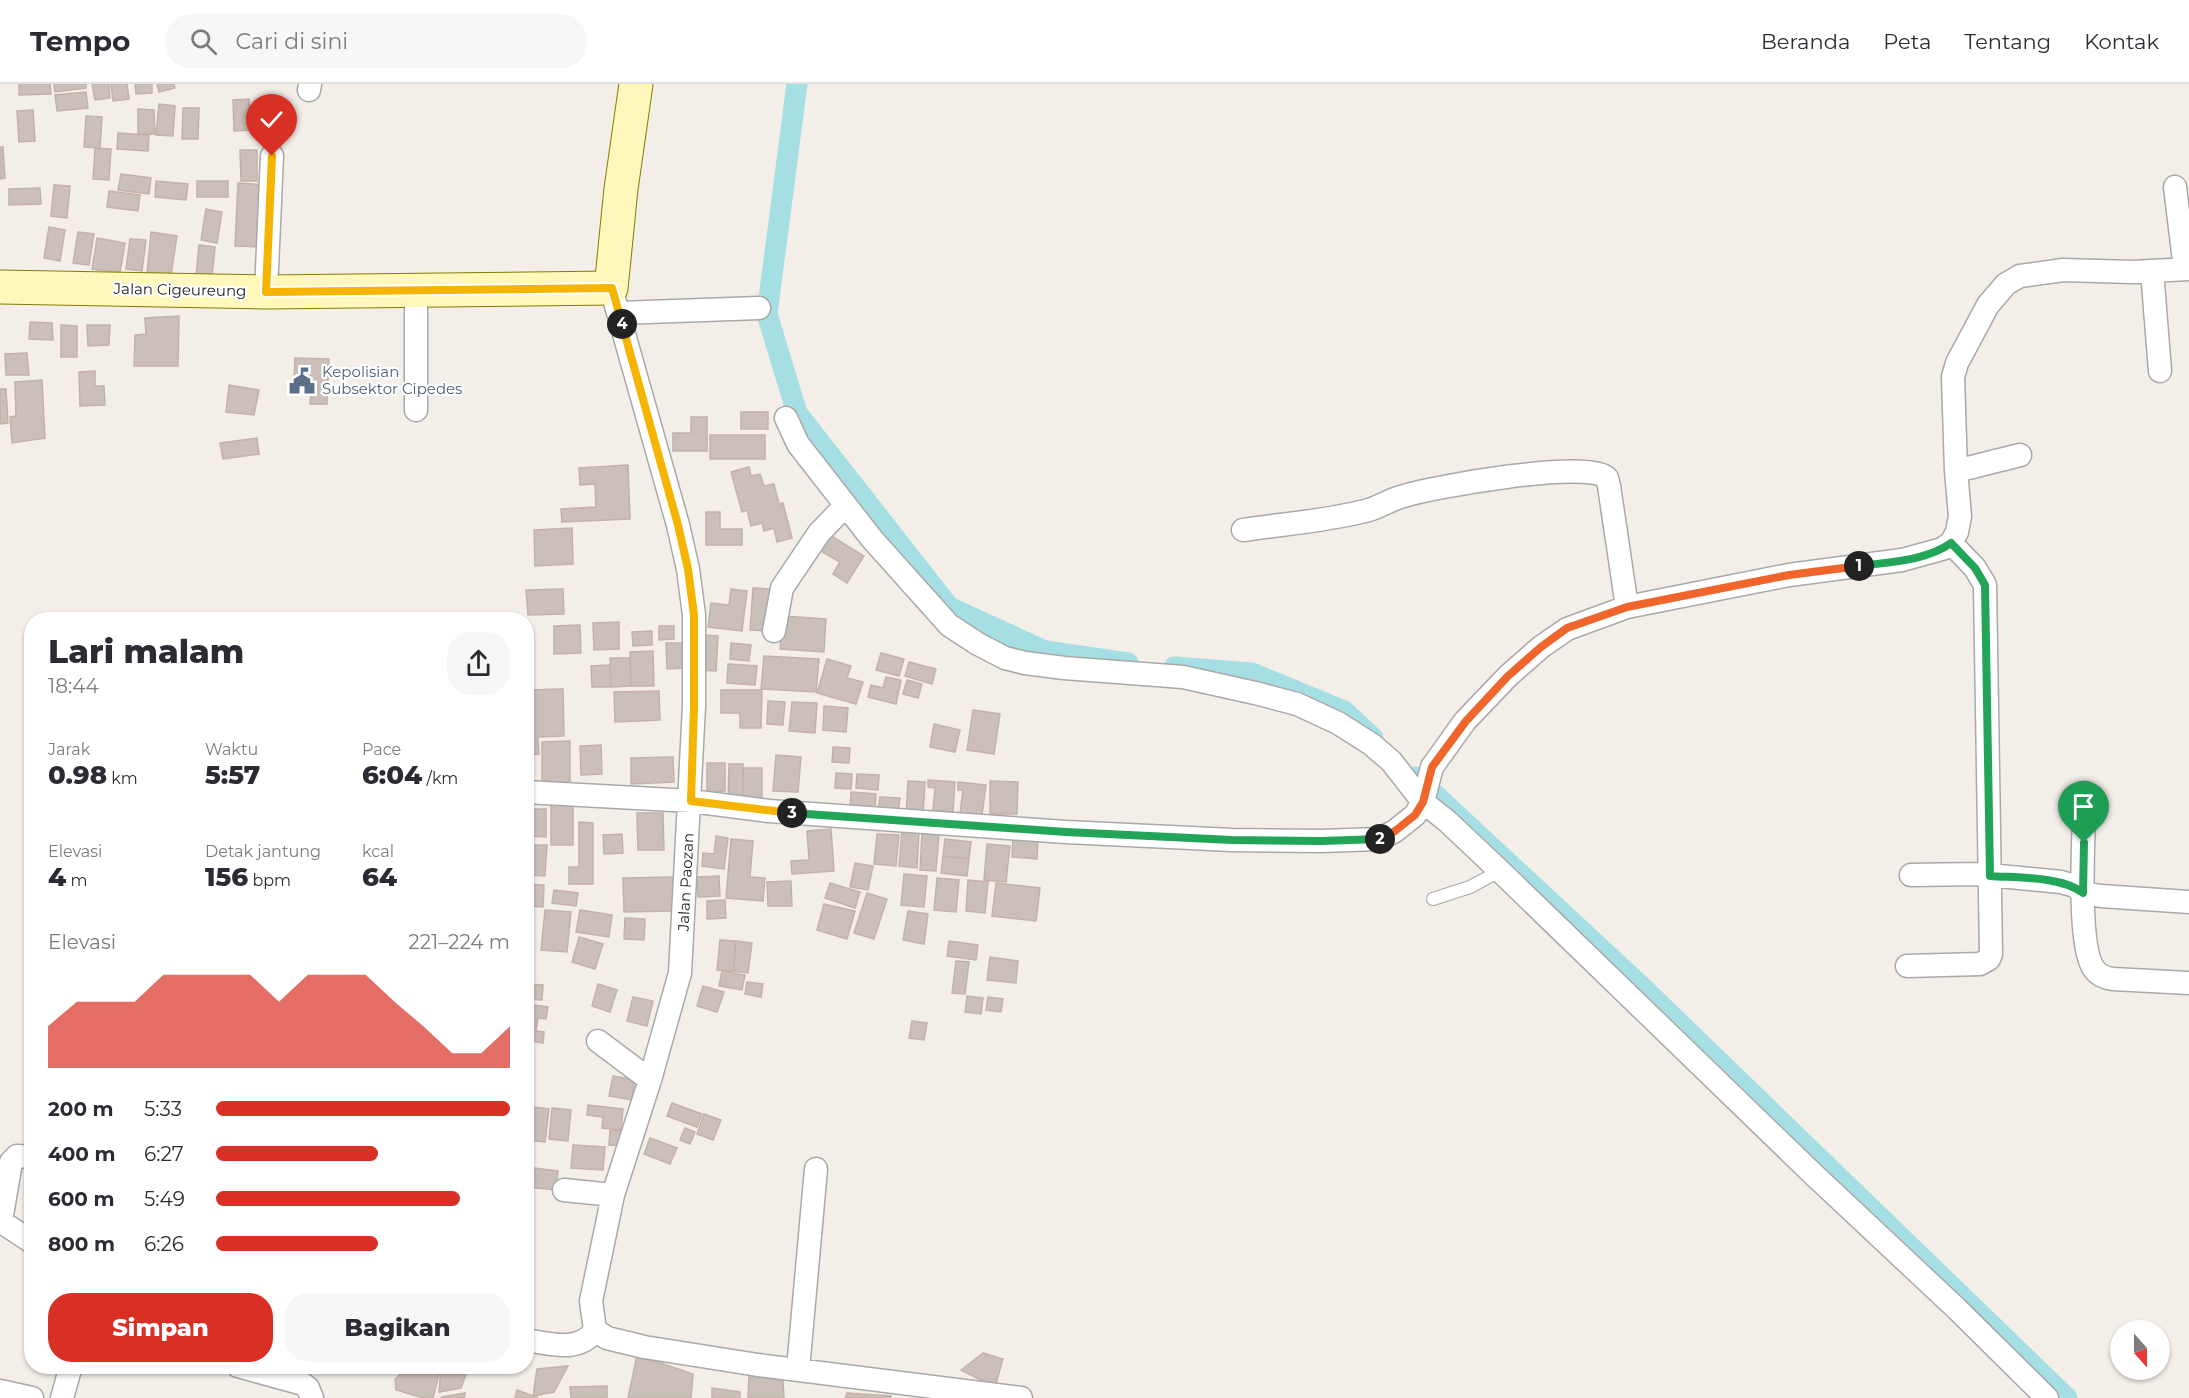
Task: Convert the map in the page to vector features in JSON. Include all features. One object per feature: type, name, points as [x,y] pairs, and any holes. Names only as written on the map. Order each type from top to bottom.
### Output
[{"type":"street","points":[[636,84],[621,189],[615,301],[759,308]]},
{"type":"street","points":[[266,292],[272,156]]},
{"type":"street","points":[[534,792],[691,801],[769,811],[1066,832],[1232,840],[1379,839],[1395,831],[1415,815],[1424,797],[1432,767],[1466,721],[1508,676],[1567,628],[1627,607],[1789,575],[1902,560],[1942,549],[1951,543],[1957,532],[1960,516],[1953,377],[1957,363],[1988,305],[2006,284],[2020,276],[2063,270],[2187,269],[2175,187]]},
{"type":"street","points":[[2152,271],[2160,371]]},
{"type":"street","name":"Jalan Cigeureung","points":[[0,287],[266,292],[416,290],[615,301]]},
{"type":"street","points":[[416,290],[416,410]]},
{"type":"street","name":"Jalan Paozan","points":[[594,1330],[591,1301],[613,1195],[650,1080],[680,974],[691,801],[694,706],[694,626],[688,569],[678,525],[615,301]]},
{"type":"street","points":[[786,418],[798,444],[872,539],[949,625],[978,644],[1005,658],[1025,663],[1183,677],[1297,704],[1338,723],[1371,744],[1391,761],[1447,821],[2047,1398]]},
{"type":"street","points":[[1956,471],[2020,455]]},
{"type":"street","points":[[1242,530],[1366,511],[1406,495],[1460,483],[1561,472],[1597,472],[1607,478],[1609,486],[1627,607]]},
{"type":"street","points":[[774,631],[777,604],[782,588],[819,533],[845,506]]},
{"type":"street","points":[[1907,966],[1967,966],[1985,963],[1991,954],[1985,585],[1975,568],[1951,543]]},
{"type":"street","points":[[2085,793],[2083,893],[2085,937],[2093,969],[2102,977],[2114,979],[2189,983]]},
{"type":"street","points":[[1911,874],[1990,876],[2061,882],[2075,886],[2083,893],[2101,896],[2189,902]]},
{"type":"street","points":[[598,1041],[650,1080]]},
{"type":"street","points":[[24,1156],[17,1156],[11,1162],[3,1228],[24,1238]]},
{"type":"street","points":[[798,1369],[816,1169]]},
{"type":"street","points":[[564,1190],[613,1195]]},
{"type":"street","points":[[534,1341],[554,1344],[581,1343],[590,1338],[594,1330],[608,1338],[645,1347],[1021,1398]]},
{"type":"street","points":[[62,1398],[68,1374]]},
{"type":"street","points":[[267,1374],[303,1384],[308,1388],[312,1398]]},
{"type":"street","points":[[0,1391],[32,1398]]},
{"type":"lane","points":[[1434,899],[1470,887],[1500,871]]},
{"type":"building","points":[[19,84],[50,84],[51,94],[19,95]]},
{"type":"building","points":[[54,84],[86,84],[86,88],[55,92]]},
{"type":"building","points":[[92,84],[109,84],[110,98],[95,100]]},
{"type":"building","points":[[111,84],[127,84],[129,99],[113,101]]},
{"type":"building","points":[[135,84],[152,84],[152,93],[136,94]]},
{"type":"building","points":[[157,84],[174,84],[175,88],[159,92]]},
{"type":"building","points":[[86,92],[88,108],[57,111],[55,95]]},
{"type":"building","points":[[249,99],[250,130],[234,131],[233,100]]},
{"type":"building","points":[[159,104],[175,106],[173,136],[156,135]]},
{"type":"building","points":[[183,108],[199,108],[198,139],[182,139]]},
{"type":"building","points":[[138,109],[154,110],[155,134],[138,134]]},
{"type":"building","points":[[33,110],[35,141],[19,142],[17,111]]},
{"type":"building","points":[[86,116],[102,117],[100,148],[84,147]]},
{"type":"building","points":[[118,133],[149,135],[148,151],[117,149]]},
{"type":"building","points":[[0,147],[3,147],[5,178],[0,179]]},
{"type":"building","points":[[95,148],[111,149],[109,180],[93,179]]},
{"type":"building","points":[[240,150],[257,150],[257,181],[241,181]]},
{"type":"building","points":[[121,174],[151,178],[149,194],[118,190]]},
{"type":"building","points":[[156,181],[188,184],[186,200],[155,197]]},
{"type":"building","points":[[197,181],[228,181],[228,197],[197,197]]},
{"type":"building","points":[[238,183],[266,185],[264,247],[235,246]]},
{"type":"building","points":[[54,185],[70,186],[67,218],[51,216]]},
{"type":"building","points":[[40,188],[41,204],[9,205],[9,189]]},
{"type":"building","points":[[109,191],[140,195],[138,211],[107,207]]},
{"type":"building","points":[[206,209],[222,212],[217,243],[201,240]]},
{"type":"building","points":[[49,227],[65,230],[60,261],[44,258]]},
{"type":"building","points":[[78,232],[94,234],[89,265],[73,263]]},
{"type":"building","points":[[151,232],[177,236],[171,275],[147,274]]},
{"type":"building","points":[[97,238],[125,243],[120,273],[92,269]]},
{"type":"building","points":[[130,239],[146,240],[142,271],[126,269]]},
{"type":"building","points":[[199,245],[215,247],[212,278],[196,276]]},
{"type":"building","points":[[179,316],[178,366],[134,366],[135,335],[146,334],[145,318]]},
{"type":"building","points":[[30,322],[52,323],[53,340],[29,339]]},
{"type":"building","points":[[61,325],[77,326],[77,357],[61,357]]},
{"type":"building","points":[[87,325],[110,325],[109,345],[88,346]]},
{"type":"building","points":[[27,353],[29,375],[6,375],[5,354]]},
{"type":"building","points":[[295,358],[329,359],[327,404],[310,404],[312,382],[294,381]]},
{"type":"building","points":[[95,371],[95,386],[104,386],[105,405],[80,406],[79,372]]},
{"type":"building","points":[[42,380],[45,438],[12,443],[10,417],[16,416],[15,382]]},
{"type":"building","points":[[229,385],[259,390],[254,415],[226,412]]},
{"type":"building","points":[[0,389],[6,389],[8,423],[0,424]]},
{"type":"building","points":[[741,412],[768,412],[768,429],[741,429]]},
{"type":"building","points":[[691,417],[707,417],[707,451],[673,451],[673,433],[691,433]]},
{"type":"building","points":[[710,435],[765,435],[765,459],[710,459]]},
{"type":"building","points":[[257,438],[259,454],[223,459],[220,443]]},
{"type":"building","points":[[628,465],[630,519],[562,522],[561,509],[596,507],[595,484],[580,485],[579,468]]},
{"type":"building","points":[[749,467],[751,476],[760,474],[764,486],[774,484],[779,504],[783,503],[792,538],[777,542],[774,528],[764,531],[762,523],[751,526],[747,510],[742,512],[731,472]]},
{"type":"building","points":[[706,512],[720,512],[720,529],[742,529],[742,545],[706,545]]},
{"type":"building","points":[[572,528],[573,564],[535,566],[534,530]]},
{"type":"building","points":[[828,534],[864,556],[847,583],[833,574],[840,562],[819,550]]},
{"type":"building","points":[[753,588],[771,589],[768,631],[750,630]]},
{"type":"building","points":[[563,589],[564,614],[534,615],[534,612],[528,612],[526,590]]},
{"type":"building","points":[[731,589],[747,591],[742,631],[708,627],[711,603],[729,605]]},
{"type":"building","points":[[783,616],[826,619],[824,652],[780,649]]},
{"type":"building","points":[[619,622],[619,649],[594,650],[593,623]]},
{"type":"building","points":[[580,625],[581,653],[554,654],[554,626]]},
{"type":"building","points":[[659,626],[674,626],[674,639],[659,640]]},
{"type":"building","points":[[652,631],[652,645],[633,646],[632,632]]},
{"type":"building","points":[[703,635],[718,636],[716,671],[700,670]]},
{"type":"building","points":[[666,643],[684,643],[685,668],[667,669]]},
{"type":"building","points":[[731,643],[751,645],[749,661],[730,659]]},
{"type":"building","points":[[653,651],[654,686],[631,686],[630,652]]},
{"type":"building","points":[[881,653],[904,659],[899,676],[876,670]]},
{"type":"building","points":[[764,656],[819,659],[816,692],[761,689]]},
{"type":"building","points":[[610,658],[630,658],[631,686],[611,687]]},
{"type":"building","points":[[827,659],[851,666],[847,678],[863,682],[856,704],[817,693]]},
{"type":"building","points":[[909,662],[936,669],[932,684],[905,676]]},
{"type":"building","points":[[728,664],[757,666],[755,685],[727,683]]},
{"type":"building","points":[[610,665],[611,687],[592,687],[591,666]]},
{"type":"building","points":[[886,677],[901,680],[896,704],[868,697],[871,685],[883,688]]},
{"type":"building","points":[[907,680],[922,684],[918,698],[903,694]]},
{"type":"building","points":[[563,689],[564,736],[538,737],[539,754],[534,754],[534,690]]},
{"type":"building","points":[[721,690],[762,690],[761,728],[740,728],[740,713],[721,713]]},
{"type":"building","points":[[659,691],[660,720],[615,722],[614,692]]},
{"type":"building","points":[[768,701],[785,702],[783,725],[767,724]]},
{"type":"building","points":[[792,702],[817,703],[815,733],[789,731]]},
{"type":"building","points":[[824,706],[848,708],[846,732],[823,730]]},
{"type":"building","points":[[973,710],[1000,714],[994,754],[967,750]]},
{"type":"building","points":[[934,724],[960,730],[955,752],[930,747]]},
{"type":"building","points":[[570,741],[570,788],[542,788],[542,742]]},
{"type":"building","points":[[601,745],[602,774],[581,775],[580,746]]},
{"type":"building","points":[[833,747],[850,748],[849,763],[832,762]]},
{"type":"building","points":[[776,755],[801,757],[798,792],[773,791]]},
{"type":"building","points":[[673,757],[674,782],[631,784],[631,758]]},
{"type":"building","points":[[707,763],[725,763],[725,791],[707,792]]},
{"type":"building","points":[[729,764],[743,764],[743,802],[728,802]]},
{"type":"building","points":[[743,768],[762,768],[762,807],[743,807]]},
{"type":"building","points":[[836,773],[852,774],[851,789],[835,788]]},
{"type":"building","points":[[857,774],[879,775],[878,790],[856,788]]},
{"type":"building","points":[[928,780],[955,782],[953,812],[933,810],[935,788],[928,787]]},
{"type":"building","points":[[908,781],[925,782],[923,816],[906,815]]},
{"type":"building","points":[[990,781],[1018,782],[1017,814],[990,814]]},
{"type":"building","points":[[958,782],[986,785],[982,815],[960,813],[963,790],[958,790]]},
{"type":"building","points":[[851,792],[876,794],[875,812],[850,810]]},
{"type":"building","points":[[880,797],[900,798],[898,815],[878,813]]},
{"type":"building","points":[[551,805],[573,805],[573,845],[551,845]]},
{"type":"building","points":[[534,809],[546,809],[546,837],[534,836]]},
{"type":"building","points":[[637,813],[663,813],[664,850],[638,850]]},
{"type":"building","points":[[579,822],[593,823],[593,884],[569,884],[569,867],[579,867]]},
{"type":"building","points":[[831,829],[834,871],[792,874],[791,861],[809,860],[807,831]]},
{"type":"building","points":[[902,831],[919,832],[917,868],[899,866]]},
{"type":"building","points":[[922,833],[939,834],[936,871],[920,870]]},
{"type":"building","points":[[622,834],[623,853],[604,854],[603,835]]},
{"type":"building","points":[[877,834],[899,835],[896,866],[874,864]]},
{"type":"building","points":[[716,836],[728,838],[724,869],[702,866],[703,853],[714,854]]},
{"type":"building","points":[[1013,838],[1038,840],[1037,859],[1012,857]]},
{"type":"building","points":[[731,839],[753,841],[750,877],[765,878],[763,901],[726,898]]},
{"type":"building","points":[[945,839],[971,842],[969,859],[943,856]]},
{"type":"building","points":[[987,844],[1010,846],[1006,882],[984,880]]},
{"type":"building","points":[[534,845],[547,845],[545,876],[534,875]]},
{"type":"building","points":[[943,856],[969,859],[967,876],[941,873]]},
{"type":"building","points":[[855,863],[873,866],[868,890],[850,887]]},
{"type":"building","points":[[904,874],[927,876],[924,907],[901,905]]},
{"type":"building","points":[[719,876],[720,896],[698,897],[697,877]]},
{"type":"building","points":[[674,877],[674,911],[624,912],[623,878]]},
{"type":"building","points":[[937,878],[959,880],[956,912],[934,910]]},
{"type":"building","points":[[968,880],[988,882],[985,913],[966,911]]},
{"type":"building","points":[[791,881],[792,906],[768,906],[767,882]]},
{"type":"building","points":[[830,883],[860,892],[855,908],[825,898]]},
{"type":"building","points":[[996,883],[1040,888],[1036,921],[992,916]]},
{"type":"building","points":[[534,884],[544,885],[543,907],[534,906]]},
{"type":"building","points":[[554,890],[578,893],[576,906],[552,903]]},
{"type":"building","points":[[867,893],[887,899],[874,939],[854,933]]},
{"type":"building","points":[[725,900],[726,918],[707,919],[707,901]]},
{"type":"building","points":[[824,904],[855,911],[847,939],[817,930]]},
{"type":"building","points":[[545,910],[571,912],[567,952],[541,950]]},
{"type":"building","points":[[580,910],[612,915],[609,937],[576,932]]},
{"type":"building","points":[[908,911],[928,914],[924,944],[903,940]]},
{"type":"building","points":[[625,918],[645,919],[644,940],[624,939]]},
{"type":"building","points":[[579,937],[603,944],[595,969],[572,962]]},
{"type":"building","points":[[720,940],[736,941],[733,971],[717,970]]},
{"type":"building","points":[[736,941],[752,943],[748,973],[733,971]]},
{"type":"building","points":[[949,941],[978,945],[976,960],[947,956]]},
{"type":"building","points":[[990,957],[1018,961],[1016,983],[987,980]]},
{"type":"building","points":[[956,961],[969,962],[965,994],[952,993]]},
{"type":"building","points":[[722,971],[745,975],[742,990],[719,986]]},
{"type":"building","points":[[747,982],[763,984],[761,997],[745,994]]},
{"type":"building","points":[[534,984],[543,985],[542,1000],[534,1000]]},
{"type":"building","points":[[598,984],[617,990],[610,1012],[592,1006]]},
{"type":"building","points":[[703,986],[724,992],[717,1012],[697,1006]]},
{"type":"building","points":[[967,996],[983,998],[981,1014],[965,1012]]},
{"type":"building","points":[[633,997],[653,1001],[647,1026],[627,1021]]},
{"type":"building","points":[[988,997],[1003,999],[1001,1012],[986,1010]]},
{"type":"building","points":[[534,1005],[548,1007],[546,1019],[538,1018],[536,1031],[544,1032],[543,1043],[534,1041]]},
{"type":"building","points":[[912,1021],[927,1023],[924,1040],[909,1038]]},
{"type":"building","points":[[613,1076],[635,1080],[631,1100],[609,1096]]},
{"type":"building","points":[[672,1103],[702,1114],[697,1127],[667,1116]]},
{"type":"building","points":[[588,1105],[623,1109],[621,1130],[602,1128],[603,1117],[587,1115]]},
{"type":"building","points":[[534,1107],[549,1109],[545,1142],[534,1141]]},
{"type":"building","points":[[552,1108],[571,1110],[568,1141],[549,1139]]},
{"type":"building","points":[[704,1114],[721,1120],[713,1140],[697,1134]]},
{"type":"building","points":[[685,1128],[695,1132],[690,1144],[680,1140]]},
{"type":"building","points":[[610,1130],[623,1131],[621,1146],[609,1145]]},
{"type":"building","points":[[650,1138],[677,1148],[670,1164],[644,1154]]},
{"type":"building","points":[[573,1145],[605,1147],[603,1170],[571,1168]]},
{"type":"building","points":[[534,1168],[558,1171],[556,1190],[534,1188]]},
{"type":"building","points":[[983,1353],[1003,1359],[995,1387],[961,1370]]},
{"type":"building","points":[[637,1355],[693,1374],[691,1398],[628,1398]]},
{"type":"building","points":[[568,1366],[554,1392],[533,1396],[537,1369]]},
{"type":"building","points":[[400,1374],[439,1374],[433,1398],[423,1398],[396,1390],[395,1380]]},
{"type":"building","points":[[440,1374],[466,1374],[461,1388],[439,1392]]},
{"type":"building","points":[[749,1375],[783,1381],[784,1398],[748,1398]]},
{"type":"building","points":[[607,1386],[607,1398],[571,1398],[570,1387]]},
{"type":"building","points":[[712,1388],[740,1392],[740,1398],[712,1398]]},
{"type":"building","points":[[517,1390],[533,1396],[539,1398],[515,1398]]},
{"type":"building","points":[[465,1393],[464,1398],[441,1398],[442,1397]]},
{"type":"building","points":[[847,1393],[891,1396],[890,1398],[845,1398]]},
{"type":"waterway","points":[[797,84],[767,314],[797,413],[949,607],[1045,651],[1128,663]]},
{"type":"waterway","points":[[1174,667],[1252,673],[1344,711],[1373,738]]},
{"type":"waterway","points":[[1416,777],[1642,987],[2067,1398]]},
{"type":"place","name":"Kepolisian Subsektor Cipedes","points":[[302,381]]},
{"type":"route","points":[[272,156],[266,292],[612,288],[678,525],[688,569],[694,615],[691,801],[769,811],[1066,832],[1232,840],[1365,841],[1379,839],[1388,836],[1415,815],[1423,802],[1432,767],[1466,721],[1508,676],[1567,628],[1627,607],[1789,575],[1902,560],[1942,549],[1951,543],[1982,576],[1985,585],[1990,876],[2061,882],[2075,886],[2083,893],[2084,843]]}]
